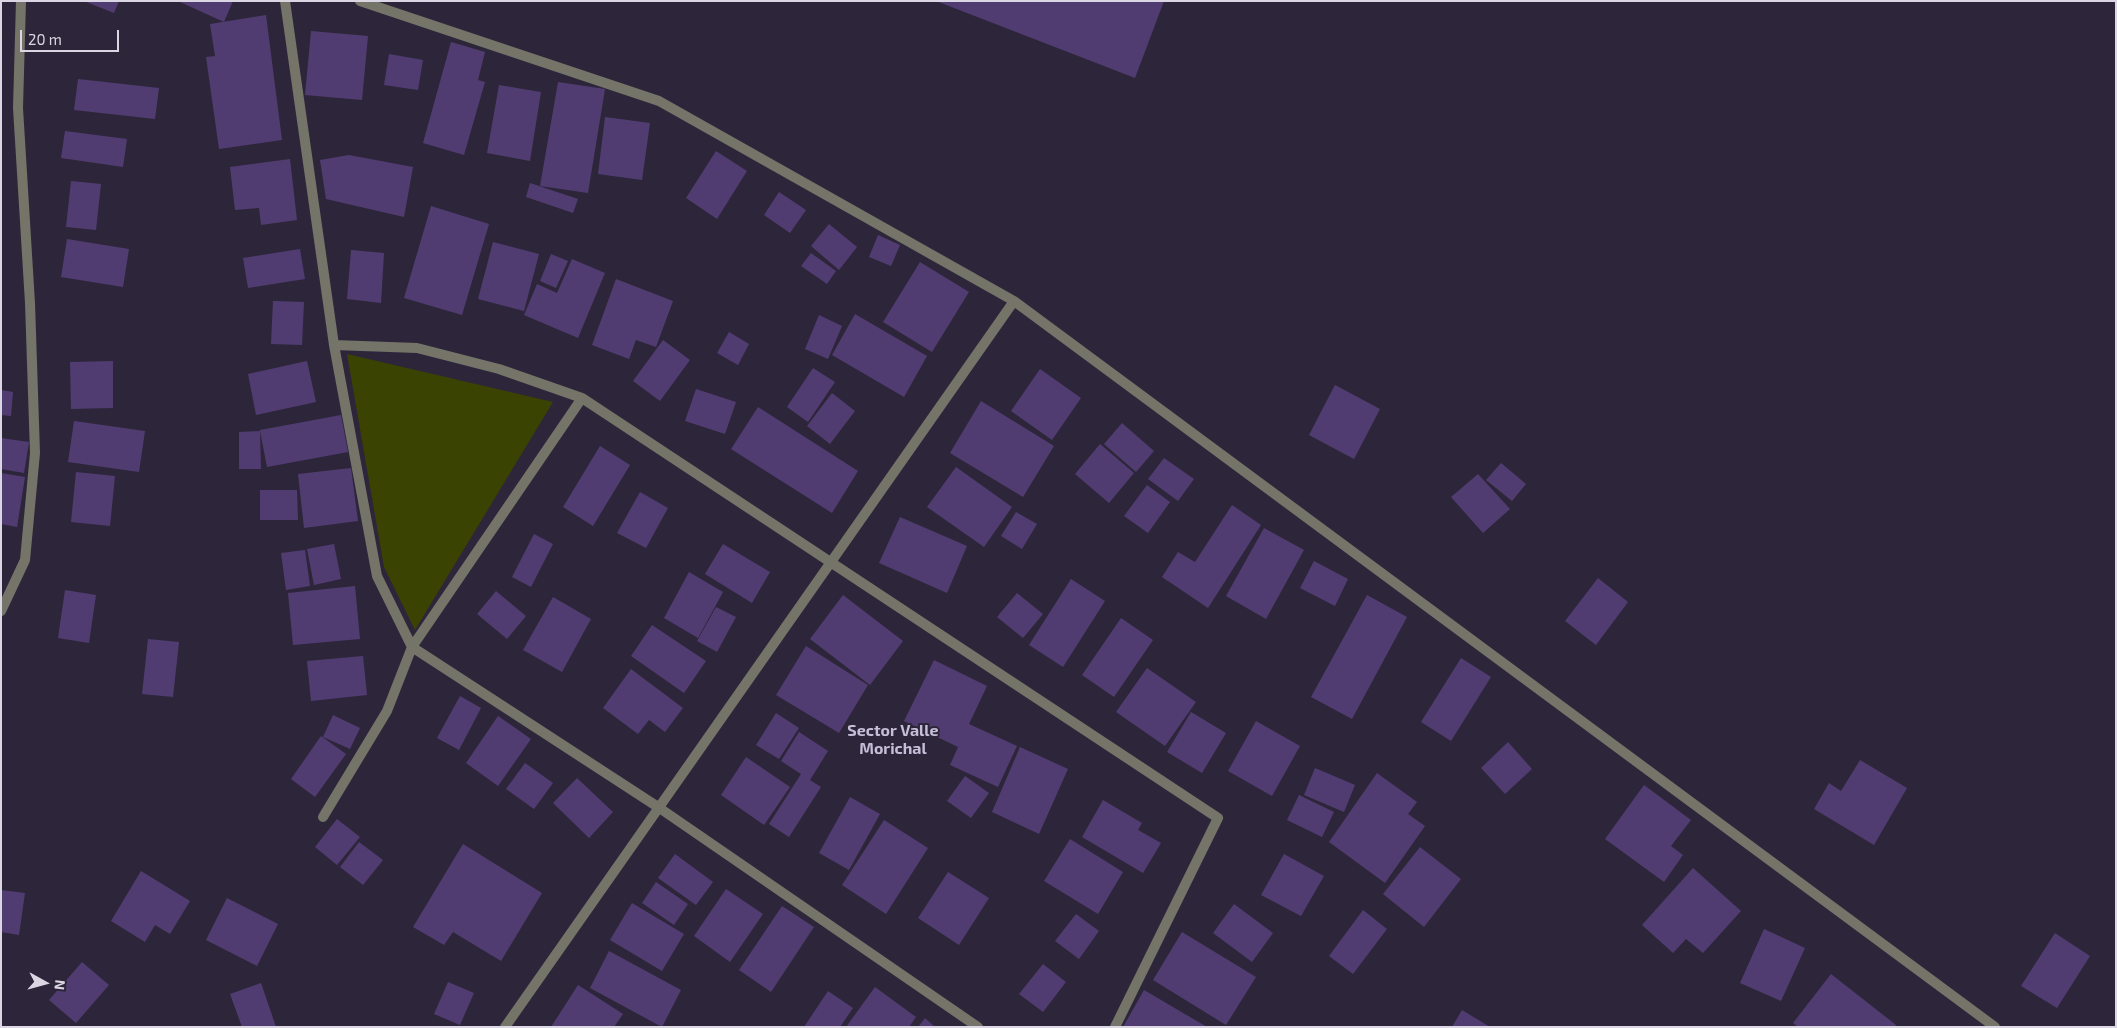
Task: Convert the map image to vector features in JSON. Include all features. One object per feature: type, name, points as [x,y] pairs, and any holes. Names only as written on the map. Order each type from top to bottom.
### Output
[{"type":"street","points":[[1,611],[24,560],[35,452],[30,303],[18,108],[22,1]]},
{"type":"street","points":[[285,1],[334,345],[377,576],[412,647],[658,807],[978,1027]]},
{"type":"street","points":[[360,1],[659,101],[1014,300],[1995,1027]]},
{"type":"street","points":[[505,1027],[1014,300]]},
{"type":"street","points":[[334,345],[417,348],[499,369],[582,398],[1218,818],[1115,1027]]},
{"type":"street","points":[[324,817],[387,711],[412,647],[582,398]]},
{"type":"green space","points":[[347,354],[553,402],[415,630],[384,567]]},
{"type":"building","points":[[84,1],[119,1],[114,13]]},
{"type":"building","points":[[178,1],[233,1],[224,22]]},
{"type":"building","points":[[936,1],[1164,1],[1135,78]]},
{"type":"building","points":[[266,15],[282,140],[219,149],[206,57],[215,56],[210,24]]},
{"type":"building","points":[[311,31],[368,36],[362,100],[305,95]]},
{"type":"building","points":[[451,42],[485,52],[478,80],[485,82],[464,155],[423,143]]},
{"type":"building","points":[[389,54],[423,60],[418,90],[384,85]]},
{"type":"building","points":[[78,79],[159,88],[155,119],[74,110]]},
{"type":"building","points":[[558,82],[605,89],[588,193],[540,186]]},
{"type":"building","points":[[499,85],[541,92],[530,161],[487,153]]},
{"type":"building","points":[[605,117],[650,123],[642,180],[598,174]]},
{"type":"building","points":[[65,131],[127,139],[123,167],[61,158]]},
{"type":"building","points":[[716,151],[747,171],[717,219],[686,198]]},
{"type":"building","points":[[349,155],[413,167],[404,217],[326,199],[320,160]]},
{"type":"building","points":[[290,159],[297,220],[261,225],[259,208],[235,210],[230,167]]},
{"type":"building","points":[[71,181],[101,184],[96,230],[66,227]]},
{"type":"building","points":[[530,183],[578,199],[573,213],[526,197]]},
{"type":"building","points":[[779,192],[806,210],[790,233],[764,215]]},
{"type":"building","points":[[431,206],[489,224],[462,315],[404,298]]},
{"type":"building","points":[[829,224],[857,247],[839,270],[811,246]]},
{"type":"building","points":[[878,235],[900,245],[891,266],[869,257]]},
{"type":"building","points":[[67,239],[129,249],[123,287],[61,277]]},
{"type":"building","points":[[493,242],[539,254],[524,311],[478,299]]},
{"type":"building","points":[[300,249],[305,279],[248,288],[243,258]]},
{"type":"building","points":[[351,250],[384,253],[381,303],[347,299]]},
{"type":"building","points":[[811,253],[836,271],[827,284],[801,266]]},
{"type":"building","points":[[551,254],[568,261],[556,288],[540,281]]},
{"type":"building","points":[[572,259],[605,273],[578,338],[524,315],[537,284],[557,293]]},
{"type":"building","points":[[920,262],[969,292],[932,352],[883,322]]},
{"type":"building","points":[[616,279],[673,301],[656,347],[636,340],[629,359],[592,345]]},
{"type":"building","points":[[273,301],[304,302],[302,345],[271,344]]},
{"type":"building","points":[[855,314],[927,356],[904,397],[832,355]]},
{"type":"building","points":[[819,315],[842,326],[828,359],[805,349]]},
{"type":"building","points":[[729,332],[749,344],[738,365],[717,353]]},
{"type":"building","points":[[663,340],[690,360],[660,401],[633,381]]},
{"type":"building","points":[[113,361],[113,408],[71,409],[70,362]]},
{"type":"building","points":[[307,361],[316,402],[256,415],[248,374]]},
{"type":"building","points":[[813,368],[835,382],[808,422],[787,407]]},
{"type":"building","points":[[1040,369],[1081,398],[1052,440],[1011,411]]},
{"type":"building","points":[[1335,385],[1380,409],[1354,459],[1309,435]]},
{"type":"building","points":[[696,389],[736,402],[725,434],[685,421]]},
{"type":"building","points":[[1,390],[13,392],[11,416],[1,415]]},
{"type":"building","points":[[832,393],[855,411],[830,444],[807,426]]},
{"type":"building","points":[[981,401],[1054,446],[1023,497],[950,453]]},
{"type":"building","points":[[758,407],[858,471],[832,513],[731,449]]},
{"type":"building","points":[[341,415],[348,452],[267,467],[260,430]]},
{"type":"building","points":[[74,421],[145,431],[139,472],[68,462]]},
{"type":"building","points":[[1122,423],[1154,451],[1136,472],[1104,444]]},
{"type":"building","points":[[260,431],[261,469],[239,469],[239,432]]},
{"type":"building","points":[[1,438],[29,442],[24,473],[1,469]]},
{"type":"building","points":[[1100,444],[1134,473],[1109,503],[1075,474]]},
{"type":"building","points":[[600,446],[630,465],[593,526],[563,507]]},
{"type":"building","points":[[1164,458],[1194,479],[1178,501],[1148,479]]},
{"type":"building","points":[[1501,463],[1526,484],[1512,501],[1486,480]]},
{"type":"building","points":[[956,467],[1012,507],[984,547],[927,507]]},
{"type":"building","points":[[351,468],[358,521],[304,528],[298,474]]},
{"type":"building","points":[[76,472],[115,476],[110,526],[71,522]]},
{"type":"building","points":[[1,473],[25,477],[17,527],[1,524]]},
{"type":"building","points":[[1478,474],[1510,509],[1483,533],[1451,497]]},
{"type":"building","points":[[1147,485],[1170,502],[1148,533],[1124,516]]},
{"type":"building","points":[[260,490],[297,490],[298,520],[260,520]]},
{"type":"building","points":[[640,492],[668,508],[646,548],[617,533]]},
{"type":"building","points":[[1232,505],[1261,525],[1208,608],[1162,577],[1178,552],[1195,562]]},
{"type":"building","points":[[1016,512],[1037,524],[1022,549],[1001,536]]},
{"type":"building","points":[[900,517],[967,546],[947,593],[879,563]]},
{"type":"building","points":[[1264,528],[1304,550],[1266,619],[1226,596]]},
{"type":"building","points":[[534,534],[553,544],[531,587],[512,577]]},
{"type":"building","points":[[334,544],[341,579],[314,585],[307,549]]},
{"type":"building","points":[[723,544],[770,572],[752,603],[705,574]]},
{"type":"building","points":[[305,550],[310,586],[286,590],[281,553]]},
{"type":"building","points":[[1314,561],[1348,579],[1335,606],[1300,588]]},
{"type":"building","points":[[689,572],[723,592],[698,638],[664,618]]},
{"type":"building","points":[[1598,578],[1628,602],[1596,645],[1565,621]]},
{"type":"building","points":[[1071,579],[1105,601],[1063,667],[1029,645]]},
{"type":"building","points":[[355,586],[360,639],[293,645],[288,593]]},
{"type":"building","points":[[65,590],[96,595],[89,643],[58,638]]},
{"type":"building","points":[[496,591],[526,616],[507,639],[477,614]]},
{"type":"building","points":[[1017,593],[1043,614],[1023,638],[997,617]]},
{"type":"building","points":[[843,595],[903,641],[870,685],[810,639]]},
{"type":"building","points":[[1367,595],[1407,617],[1352,719],[1311,697]]},
{"type":"building","points":[[553,597],[591,619],[562,672],[523,650]]},
{"type":"building","points":[[716,607],[736,617],[717,652],[697,641]]},
{"type":"building","points":[[1121,618],[1153,640],[1114,697],[1082,675]]},
{"type":"building","points":[[652,625],[706,661],[684,693],[631,656]]},
{"type":"building","points":[[148,639],[179,642],[173,697],[142,694]]},
{"type":"building","points":[[806,646],[868,685],[839,733],[776,695]]},
{"type":"building","points":[[363,656],[367,695],[311,701],[307,661]]},
{"type":"building","points":[[1461,658],[1491,677],[1451,741],[1421,722]]},
{"type":"building","points":[[934,660],[987,686],[969,724],[1017,746],[998,787],[950,765],[958,747],[904,721]]},
{"type":"building","points":[[1147,668],[1196,702],[1165,746],[1116,712]]},
{"type":"building","points":[[631,669],[683,708],[665,732],[649,720],[638,734],[603,708]]},
{"type":"building","points":[[460,696],[481,708],[459,750],[437,738]]},
{"type":"building","points":[[1191,712],[1226,733],[1202,773],[1167,752]]},
{"type":"building","points":[[776,713],[799,728],[779,759],[756,745]]},
{"type":"building","points":[[333,715],[360,728],[350,749],[323,737]]},
{"type":"building","points":[[498,716],[531,739],[498,786],[466,763]]},
{"type":"building","points":[[1256,721],[1300,746],[1272,796],[1228,771]]},
{"type":"building","points":[[799,732],[828,751],[810,780],[821,787],[789,837],[769,824],[801,774],[781,761]]},
{"type":"building","points":[[321,736],[346,754],[315,797],[291,779]]},
{"type":"building","points":[[1508,742],[1532,769],[1505,794],[1481,768]]},
{"type":"building","points":[[1020,747],[1068,769],[1039,834],[992,812]]},
{"type":"building","points":[[746,757],[790,787],[764,825],[721,795]]},
{"type":"building","points":[[1860,760],[1907,788],[1874,845],[1814,809],[1829,783],[1841,791]]},
{"type":"building","points":[[525,763],[553,783],[534,809],[506,789]]},
{"type":"building","points":[[1315,768],[1355,785],[1344,812],[1304,795]]},
{"type":"building","points":[[1377,773],[1417,802],[1408,814],[1425,826],[1385,883],[1329,842]]},
{"type":"building","points":[[965,776],[989,793],[971,818],[947,801]]},
{"type":"building","points":[[577,778],[613,812],[589,838],[553,803]]},
{"type":"building","points":[[1644,785],[1691,820],[1671,846],[1683,855],[1664,882],[1605,839]]},
{"type":"building","points":[[1299,795],[1334,812],[1322,837],[1287,820]]},
{"type":"building","points":[[850,797],[880,814],[849,870],[819,853]]},
{"type":"building","points":[[1103,800],[1142,823],[1138,830],[1161,843],[1143,873],[1082,837]]},
{"type":"building","points":[[337,819],[360,837],[337,865],[315,847]]},
{"type":"building","points":[[884,820],[928,848],[886,914],[842,885]]},
{"type":"building","points":[[1070,839],[1123,872],[1098,914],[1044,881]]},
{"type":"building","points":[[359,842],[383,860],[363,885],[340,867]]},
{"type":"building","points":[[463,844],[542,893],[501,961],[453,932],[444,945],[413,927]]},
{"type":"building","points":[[1420,847],[1461,879],[1424,927],[1383,894]]},
{"type":"building","points":[[675,854],[713,882],[696,905],[658,878]]},
{"type":"building","points":[[1284,854],[1324,876],[1301,916],[1261,895]]},
{"type":"building","points":[[1693,868],[1741,911],[1703,953],[1686,939],[1673,953],[1642,925]]},
{"type":"building","points":[[141,871],[190,901],[170,934],[155,925],[145,942],[111,921]]},
{"type":"building","points":[[948,872],[989,898],[959,945],[918,918]]},
{"type":"building","points":[[656,882],[688,904],[674,925],[642,903]]},
{"type":"building","points":[[726,889],[763,914],[730,962],[694,936]]},
{"type":"building","points":[[1,890],[25,893],[19,935],[1,932]]},
{"type":"building","points":[[227,898],[278,924],[257,966],[206,940]]},
{"type":"building","points":[[632,903],[684,934],[662,971],[610,940]]},
{"type":"building","points":[[1234,904],[1273,933],[1252,962],[1213,933]]},
{"type":"building","points":[[782,906],[814,927],[771,992],[739,970]]},
{"type":"building","points":[[1363,910],[1387,929],[1353,974],[1329,956]]},
{"type":"building","points":[[1076,914],[1099,931],[1079,959],[1055,941]]},
{"type":"building","points":[[1764,929],[1805,948],[1781,1001],[1740,983]]},
{"type":"building","points":[[1182,932],[1256,977],[1226,1025],[1153,980]]},
{"type":"building","points":[[2055,933],[2090,956],[2057,1008],[2021,986]]},
{"type":"building","points":[[609,951],[681,990],[662,1027],[590,988]]},
{"type":"building","points":[[82,962],[109,985],[76,1023],[49,1000]]},
{"type":"building","points":[[1043,964],[1066,982],[1043,1012],[1019,994]]},
{"type":"building","points":[[1831,974],[1896,1025],[1895,1027],[1798,1027],[1793,1023]]},
{"type":"building","points":[[448,982],[474,993],[460,1025],[434,1014]]},
{"type":"building","points":[[261,983],[276,1027],[242,1027],[230,994]]},
{"type":"building","points":[[578,985],[623,1014],[614,1027],[551,1027]]},
{"type":"building","points":[[875,987],[916,1017],[909,1027],[846,1027]]},
{"type":"building","points":[[1144,990],[1207,1027],[1123,1027]]},
{"type":"building","points":[[828,991],[853,1008],[840,1027],[804,1027]]},
{"type":"building","points":[[1462,1010],[1490,1027],[1452,1027]]},
{"type":"building","points":[[925,1018],[935,1027],[918,1027]]},
{"type":"district","name":"Sector Valle Morichal","points":[[893,740]]}]
